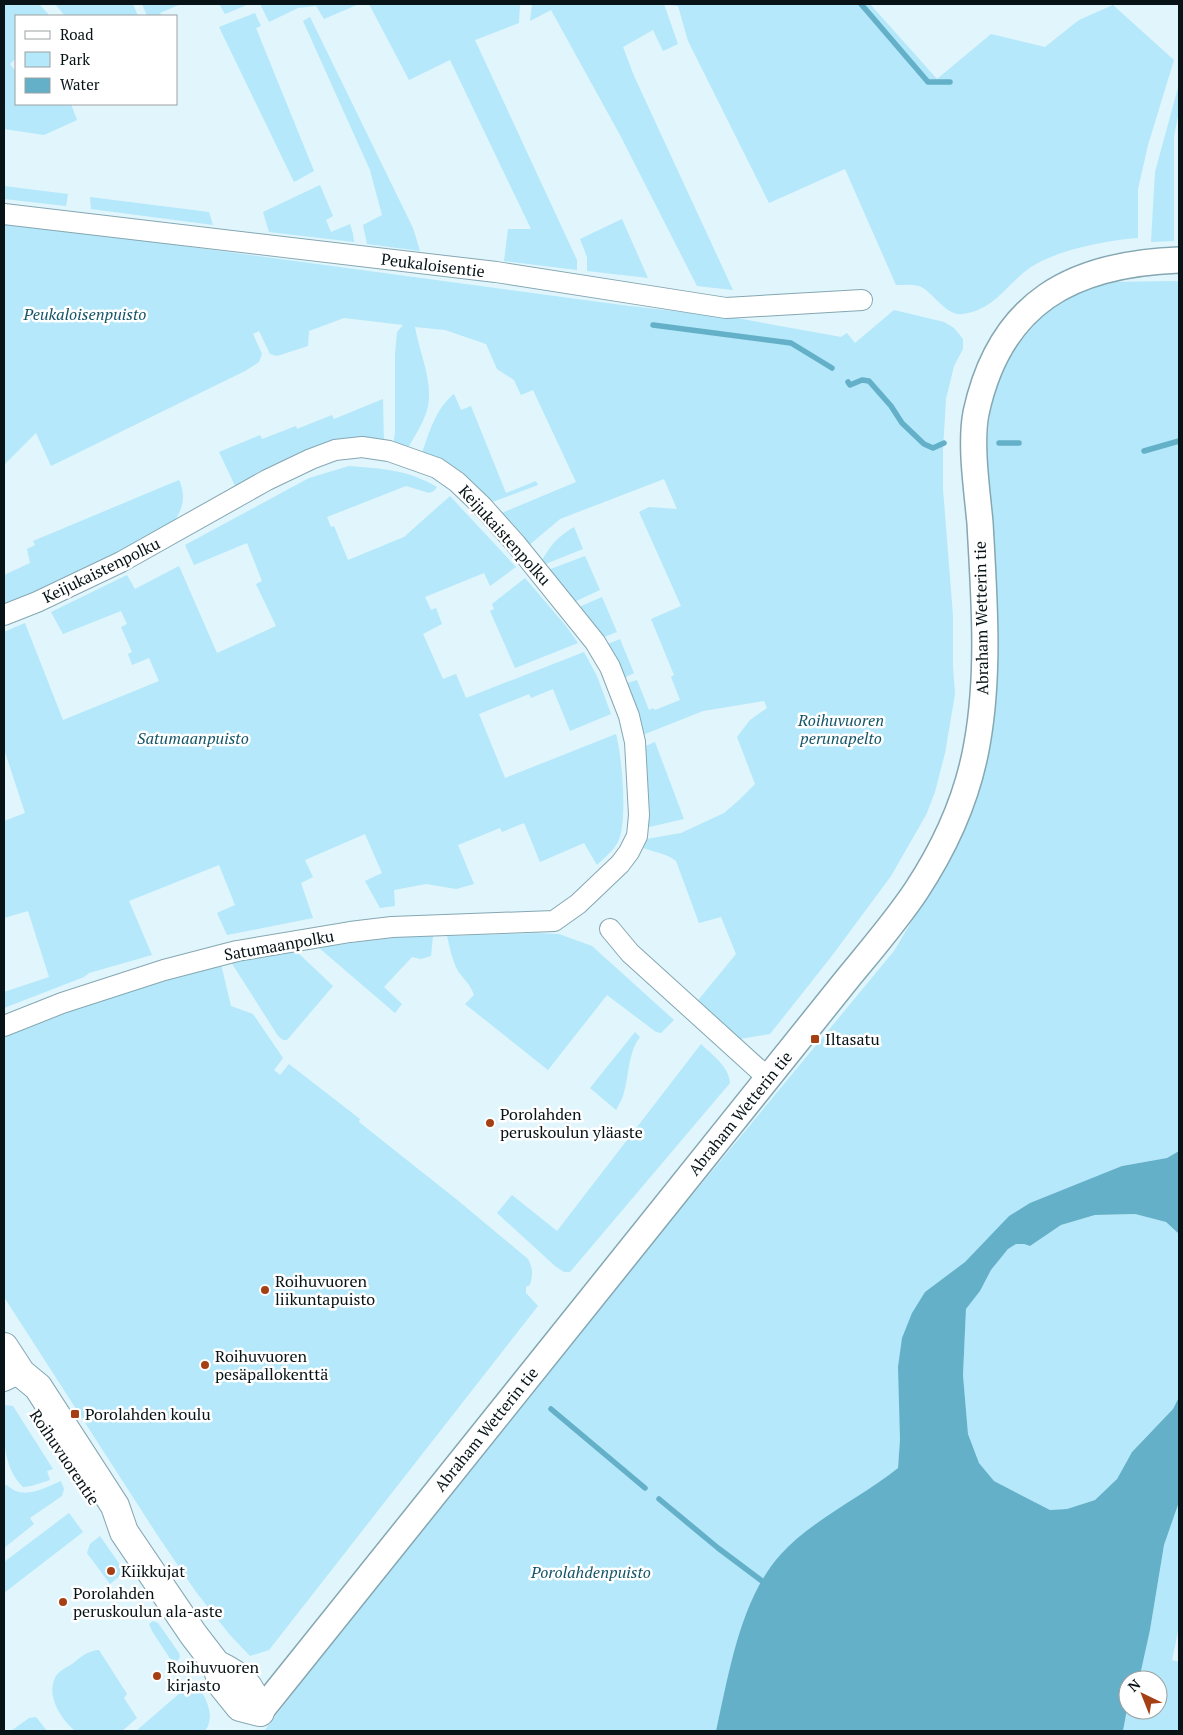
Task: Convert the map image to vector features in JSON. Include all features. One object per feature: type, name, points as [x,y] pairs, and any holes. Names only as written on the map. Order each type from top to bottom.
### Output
[{"type":"main road","name":"Roihuvuorentie","points":[[4,1347],[12,1377],[104,1517],[124,1532],[193,1634],[216,1664],[237,1674],[253,1692],[254,1722]]},
{"type":"street","name":"Peukaloisentie","points":[[4,214],[496,272],[726,308],[862,300]]},
{"type":"street","name":"Abraham Wetterin tie","points":[[254,1722],[896,919],[917,890],[942,846],[965,792],[977,746],[984,690],[985,662],[980,527],[974,438],[976,414],[994,355],[1030,310],[1045,297],[1068,283],[1108,268],[1141,262],[1177,260]]},
{"type":"street","name":"Keijukaistenpolku","points":[[4,615],[121,562],[291,468],[336,450],[362,447],[380,449],[437,468],[457,482],[482,506],[595,642],[610,667],[630,716],[635,742],[640,815],[636,836],[629,852],[620,864],[564,915]]},
{"type":"street","name":"Satumaanpolku","points":[[4,1026],[62,1003],[138,979],[237,952],[392,926],[548,922],[564,915]]},
{"type":"street","points":[[610,929],[636,959],[768,1078]]},
{"type":"green space","points":[[4,4],[39,4],[49,15],[15,15],[15,59],[10,64],[15,71],[15,105],[71,105],[77,120],[44,135],[4,129]]},
{"type":"green space","points":[[55,4],[133,4],[138,15],[64,15]]},
{"type":"green space","points":[[142,4],[181,4],[160,13],[161,15],[147,15]]},
{"type":"green space","points":[[219,4],[249,4],[225,14]]},
{"type":"green space","points":[[260,4],[359,4],[324,19],[316,6],[298,8],[269,22]]},
{"type":"green space","points":[[369,4],[520,4],[519,23],[475,40],[577,260],[577,270],[504,261],[508,229],[531,229],[450,60],[409,80]]},
{"type":"green space","points":[[532,4],[664,4],[678,44],[663,51],[653,30],[623,47],[634,76],[733,290],[697,286],[620,135],[551,10],[530,21]]},
{"type":"green space","points":[[664,4],[870,4],[937,79],[991,34],[1045,47],[1079,20],[1113,5],[1174,60],[1148,145],[1138,189],[1138,238],[1083,247],[1042,261],[1022,274],[984,307],[963,314],[951,312],[919,286],[896,285],[845,169],[769,203],[688,41],[678,6]]},
{"type":"green space","points":[[255,13],[261,26],[256,28],[314,171],[294,182],[219,27]]},
{"type":"green space","points":[[310,17],[413,228],[420,251],[367,244],[363,225],[382,215],[370,170],[303,21]]},
{"type":"green space","points":[[1179,84],[1179,111],[1174,136],[1174,241],[1151,242],[1155,172]]},
{"type":"green space","points":[[320,185],[333,216],[326,220],[331,232],[350,224],[354,242],[269,232],[263,212]]},
{"type":"green space","points":[[4,186],[68,194],[66,206],[4,199]]},
{"type":"green space","points":[[90,197],[209,212],[213,225],[91,209]]},
{"type":"green space","points":[[622,219],[648,278],[587,271],[587,257],[580,239]]},
{"type":"green space","points":[[4,222],[622,305],[742,319],[841,337],[847,333],[855,343],[894,310],[944,322],[954,328],[963,339],[963,349],[954,366],[946,399],[943,489],[953,616],[955,694],[945,753],[935,792],[926,815],[891,876],[831,957],[770,1034],[740,1039],[695,1004],[736,954],[721,917],[699,923],[676,861],[638,846],[641,840],[681,833],[724,813],[755,784],[737,737],[750,720],[767,708],[764,701],[703,711],[640,736],[624,684],[637,680],[649,710],[653,708],[655,710],[680,700],[671,677],[674,675],[651,619],[681,606],[639,512],[649,507],[677,509],[664,479],[560,519],[528,546],[497,515],[576,482],[533,390],[521,395],[514,380],[497,369],[486,344],[445,330],[415,327],[429,386],[427,412],[408,448],[393,446],[395,432],[395,354],[397,332],[403,325],[344,318],[309,331],[308,346],[277,356],[270,354],[259,331],[253,334],[262,354],[259,362],[245,371],[51,466],[36,433],[4,465]]},
{"type":"green space","name":"Porolahdenpuisto","points":[[1109,282],[1179,282],[1179,1151],[1167,1158],[1122,1166],[1009,1216],[965,1262],[925,1292],[900,1439],[898,1468],[801,1536],[781,1554],[767,1572],[755,1593],[738,1638],[716,1731],[264,1731],[355,1612],[597,1310],[894,951],[959,841],[974,806],[990,742],[996,705],[997,665],[985,467],[990,411],[995,390],[1006,361],[1038,320],[1060,300],[1089,287]]},
{"type":"green space","points":[[454,394],[461,410],[471,406],[506,493],[536,481],[538,485],[487,504],[422,453],[430,429],[442,406]]},
{"type":"green space","points":[[383,399],[384,445],[237,490],[219,452],[260,435],[262,439],[296,426],[297,429],[332,415],[334,419]]},
{"type":"green space","name":"Satumaanpuisto","points":[[349,466],[404,473],[437,487],[429,493],[406,486],[327,517],[331,527],[334,526],[348,560],[404,537],[450,496],[516,567],[490,586],[484,573],[425,597],[431,610],[436,608],[442,624],[423,634],[443,679],[456,674],[466,698],[584,652],[597,676],[611,714],[570,731],[553,689],[531,698],[529,694],[479,714],[505,778],[616,734],[622,773],[623,805],[623,820],[618,842],[597,865],[584,843],[540,862],[524,823],[502,832],[500,828],[458,845],[474,884],[456,889],[426,884],[394,890],[395,906],[380,908],[365,881],[382,873],[365,834],[305,860],[313,877],[301,883],[313,918],[227,935],[217,913],[235,905],[219,865],[129,901],[152,955],[89,973],[84,977],[4,1008],[4,992],[49,977],[28,911],[4,918],[4,821],[25,813],[4,749],[4,632],[25,623],[63,720],[159,681],[149,658],[132,665],[128,654],[132,652],[121,627],[127,624],[121,611],[63,634],[51,612],[127,575],[135,589],[179,566],[217,653],[276,626],[256,584],[262,581],[247,543],[194,565],[185,545],[309,478]]},
{"type":"green space","points":[[179,480],[183,498],[172,525],[52,586],[5,605],[4,575],[30,563],[27,549],[35,545],[33,541]]},
{"type":"green space","points":[[574,527],[583,549],[543,565],[541,562],[558,538]]},
{"type":"green space","points":[[585,556],[600,590],[574,602],[548,570]]},
{"type":"green space","points":[[525,578],[578,643],[515,668],[490,611],[494,609],[492,604]]},
{"type":"green space","points":[[602,597],[617,632],[599,639],[579,607]]},
{"type":"green space","points":[[620,639],[634,673],[622,679],[603,646]]},
{"type":"green space","points":[[655,742],[684,819],[645,828],[641,748]]},
{"type":"green space","points":[[559,934],[592,946],[674,1020],[661,1033],[656,1032],[607,995],[548,1070],[465,1004],[474,995],[471,987],[456,967],[447,936]]},
{"type":"green space","points":[[433,936],[431,956],[421,959],[412,957],[384,987],[402,1004],[395,1013],[318,947],[401,937]]},
{"type":"green space","points":[[295,950],[333,986],[287,1040],[283,1040],[278,1036],[231,962]]},
{"type":"green space","name":"Roihuvuoren liikuntapuisto","points":[[221,964],[231,1006],[253,1014],[283,1058],[274,1070],[280,1075],[289,1064],[360,1119],[359,1122],[528,1259],[532,1268],[532,1274],[530,1285],[526,1287],[526,1293],[538,1306],[269,1650],[250,1656],[230,1635],[196,1592],[4,1297],[4,1037],[84,1006]]},
{"type":"green space","points":[[635,1032],[640,1037],[633,1050],[625,1089],[616,1110],[590,1088]]},
{"type":"green space","points":[[701,1044],[727,1071],[730,1083],[570,1272],[564,1272],[497,1213],[512,1195],[557,1231]]},
{"type":"green space","points":[[1135,1214],[1166,1222],[1179,1234],[1179,1397],[1173,1409],[1132,1452],[1117,1479],[1095,1500],[1067,1509],[1050,1510],[994,1481],[979,1463],[968,1434],[963,1375],[966,1309],[980,1291],[991,1270],[1008,1249],[1016,1244],[1030,1246],[1061,1225],[1095,1215]]},
{"type":"green space","points":[[4,1405],[13,1406],[53,1469],[47,1471],[50,1480],[23,1487],[16,1479],[7,1459],[5,1448]]},
{"type":"green space","points":[[61,1481],[64,1489],[62,1496],[30,1518],[34,1524],[4,1548],[4,1486],[7,1485],[13,1490],[27,1493],[41,1490]]},
{"type":"green space","points":[[1179,1502],[1179,1627],[1172,1660],[1179,1662],[1179,1731],[1123,1731],[1125,1720],[1168,1720],[1168,1670],[1140,1670],[1150,1630],[1164,1545]]},
{"type":"green space","points":[[69,1513],[83,1532],[4,1593],[4,1562]]},
{"type":"green space","points":[[100,1536],[125,1572],[110,1584],[87,1553],[90,1544]]},
{"type":"green space","points":[[153,1621],[158,1623],[179,1653],[180,1657],[178,1660],[174,1662],[171,1660],[152,1631],[149,1624]]},
{"type":"green space","points":[[99,1650],[127,1694],[124,1698],[137,1718],[122,1731],[75,1731],[56,1706],[53,1699],[53,1683],[61,1671],[84,1655]]},
{"type":"green space","points":[[195,1680],[208,1705],[210,1718],[205,1731],[136,1731]]},
{"type":"green space","points":[[36,1717],[47,1731],[11,1731],[29,1718]]},
{"type":"water","points":[[1179,1151],[1179,1234],[1166,1222],[1135,1214],[1095,1215],[1061,1225],[1030,1246],[1016,1244],[1008,1249],[991,1270],[980,1291],[966,1309],[963,1375],[968,1434],[979,1463],[994,1481],[1050,1510],[1067,1509],[1095,1500],[1117,1479],[1132,1452],[1173,1409],[1179,1397],[1179,1502],[1164,1545],[1150,1630],[1141,1670],[1118,1670],[1118,1720],[1125,1720],[1123,1731],[716,1731],[738,1638],[755,1593],[767,1572],[781,1554],[807,1530],[898,1468],[900,1439],[898,1367],[902,1338],[912,1313],[925,1292],[965,1262],[1009,1216],[1030,1203],[1122,1166],[1167,1158]]},
{"type":"waterway","points":[[861,4],[928,82],[950,82]]},
{"type":"waterway","points":[[653,325],[791,343],[832,368]]},
{"type":"waterway","points":[[848,382],[850,385],[862,380],[869,381],[891,406],[902,423],[924,444],[933,448],[944,443]]},
{"type":"waterway","points":[[1144,451],[1179,441]]},
{"type":"waterway","points":[[999,443],[1019,443]]},
{"type":"waterway","points":[[551,1409],[645,1488]]},
{"type":"waterway","points":[[659,1499],[718,1548],[762,1581]]},
{"type":"place","name":"Iltasatu","points":[[815,1039]]},
{"type":"place","name":"Porolahden peruskoulun yläaste","points":[[490,1123]]},
{"type":"place","name":"Roihuvuoren liikuntapuisto","points":[[265,1290]]},
{"type":"place","name":"Roihuvuoren pesäpallokenttä","points":[[205,1365]]},
{"type":"place","name":"Porolahden koulu","points":[[75,1414]]},
{"type":"place","name":"Kiikkujat","points":[[111,1571]]},
{"type":"place","name":"Porolahden peruskoulun ala-aste","points":[[63,1602]]},
{"type":"place","name":"Roihuvuoren kirjasto","points":[[157,1676]]},
{"type":"park label","name":"Peukaloisenpuisto","points":[[85,314]]},
{"type":"park label","name":"Roihuvuoren perunapelto","points":[[841,729]]}]
